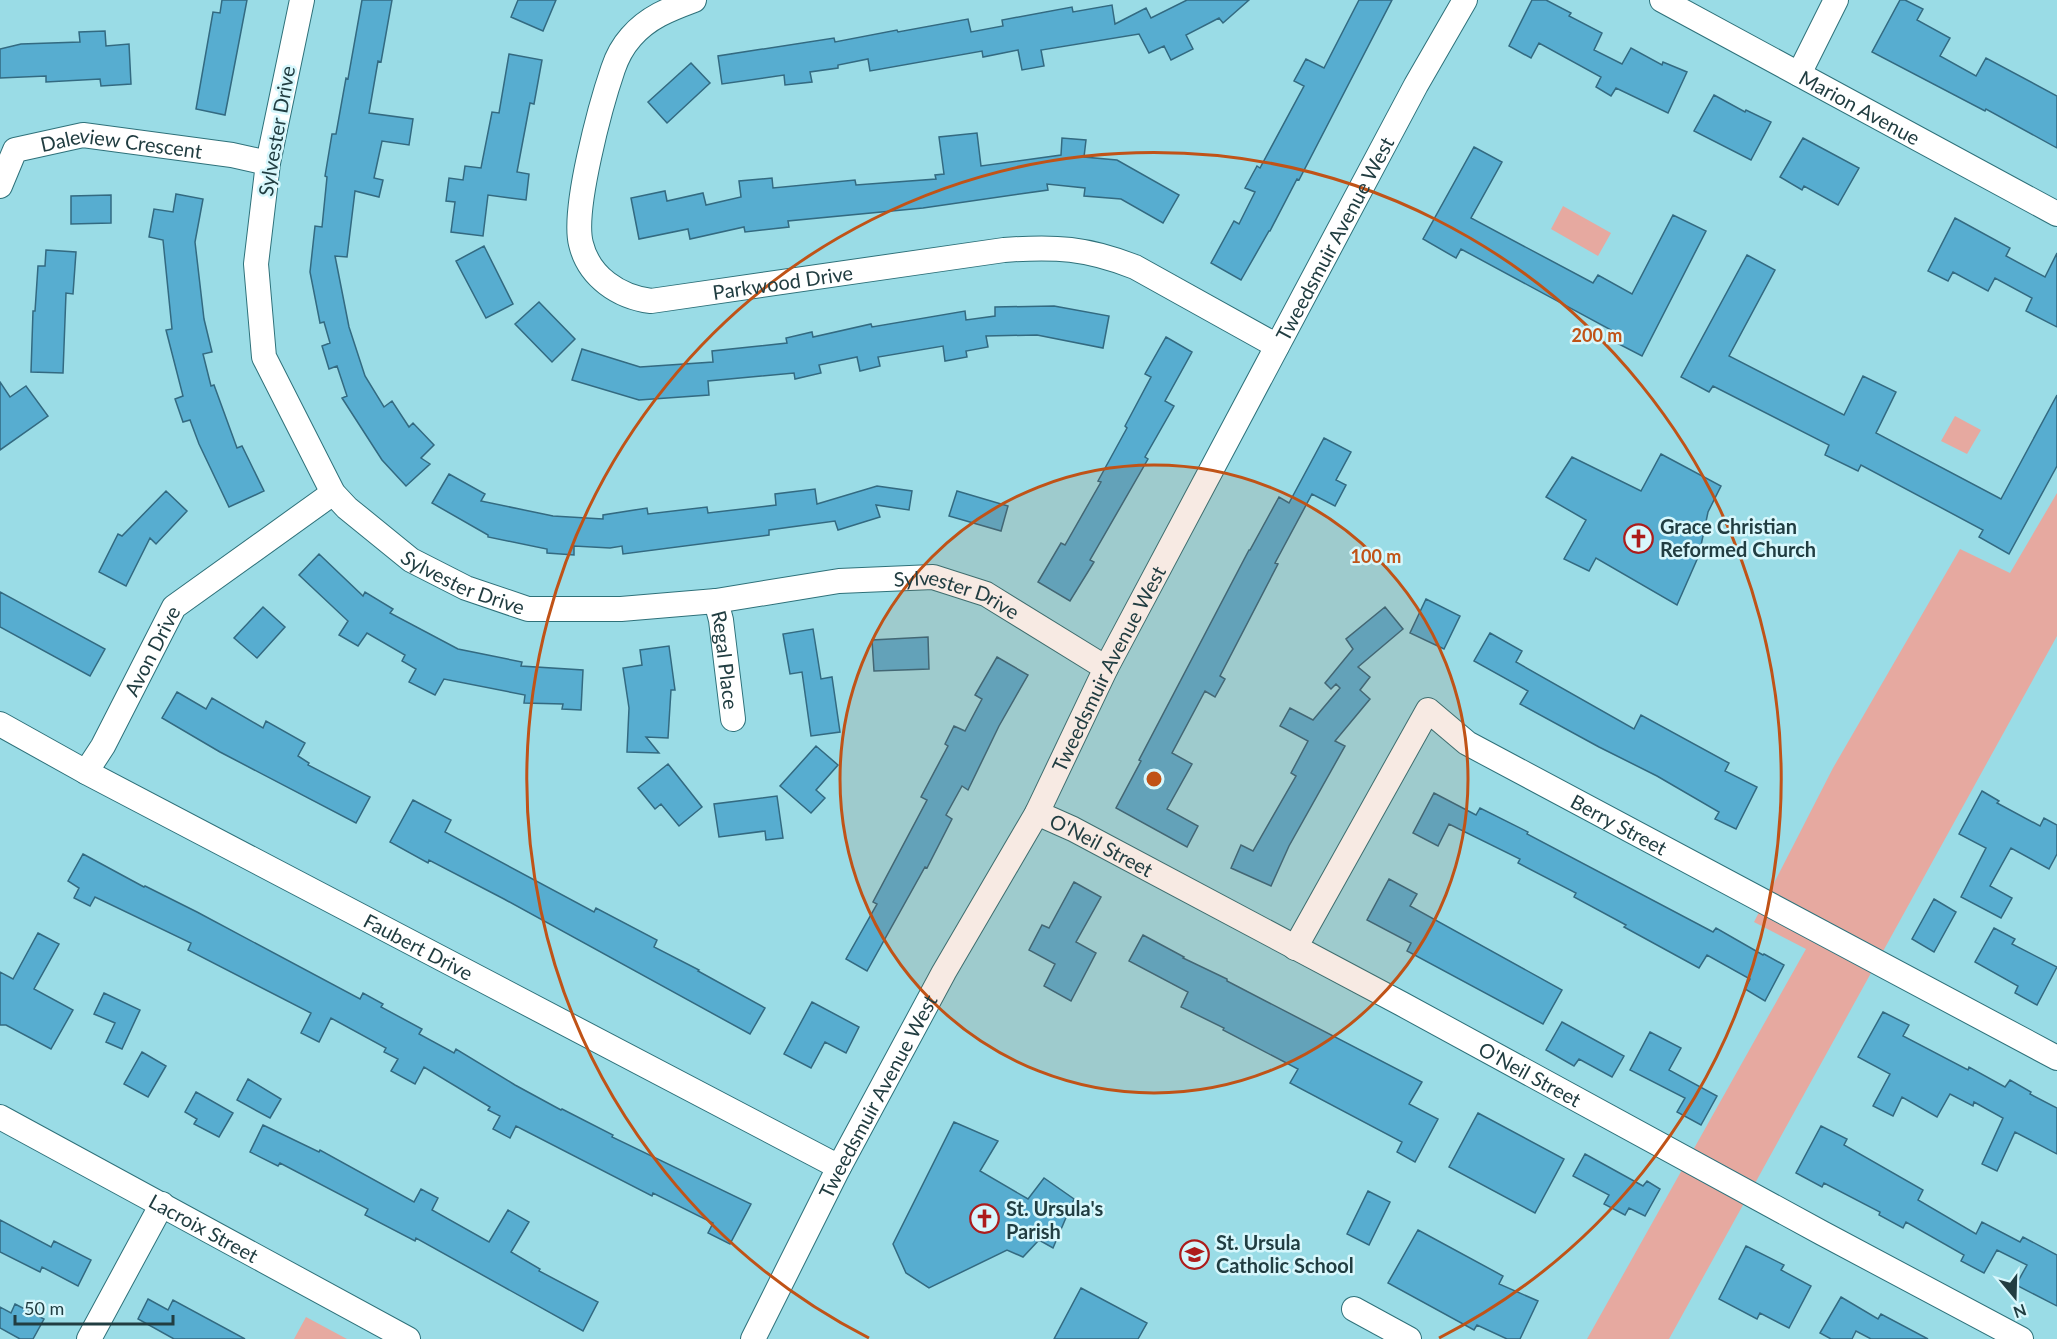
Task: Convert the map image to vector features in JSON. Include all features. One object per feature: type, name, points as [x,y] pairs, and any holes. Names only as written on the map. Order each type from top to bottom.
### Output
[{"type":"street","name":"Sylvester Drive","points":[[302,0],[268,163],[256,264],[264,357],[333,493],[347,508],[411,560],[466,588],[528,609],[621,609],[716,601],[838,581],[933,577],[986,594],[1106,668]]},
{"type":"street","name":"Parkwood Drive","points":[[694,0],[656,15],[630,38],[613,67],[597,122],[583,190],[579,221],[580,243],[586,259],[596,272],[608,285],[622,294],[651,301],[1004,250],[1045,247],[1083,251],[1135,267],[1277,346]]},
{"type":"street","name":"Tweedsmuir Avenue West","points":[[753,1339],[839,1167],[944,972],[1037,813],[1106,668],[1416,85],[1466,0]]},
{"type":"street","name":"Marion Avenue","points":[[1662,0],[2057,214]]},
{"type":"street","points":[[1799,74],[1836,0]]},
{"type":"street","name":"Daleview Crescent","points":[[0,186],[15,150],[83,135],[232,155],[268,163]]},
{"type":"street","name":"Avon Drive","points":[[86,772],[103,746],[174,607],[333,493]]},
{"type":"street","name":"Regal Place","points":[[716,601],[721,620],[733,719]]},
{"type":"street","name":"Berry Street","points":[[1295,948],[1428,710],[1467,743],[2057,1058]]},
{"type":"street","name":"Faubert Drive","points":[[0,724],[86,772],[839,1167]]},
{"type":"street","name":"O'Neil Street","points":[[1037,813],[1074,829],[1402,1004],[2021,1339]]},
{"type":"street","name":"Lacroix Street","points":[[0,1117],[408,1339]]},
{"type":"street","points":[[89,1339],[162,1204]]},
{"type":"street","points":[[1353,1309],[1409,1339]]},
{"type":"shaded area","points":[[1563,206],[1611,233],[1598,256],[1551,229]]},
{"type":"shaded area","points":[[1955,416],[1981,430],[1967,454],[1941,441]]},
{"type":"shaded area","points":[[2057,493],[2057,636],[1669,1339],[1587,1339],[1806,949],[1754,922],[1833,768],[1960,549],[2010,573]]},
{"type":"shaded area","points":[[306,1317],[347,1339],[294,1339]]},
{"type":"building","points":[[222,0],[247,0],[225,115],[196,109],[213,12],[220,13]]},
{"type":"building","points":[[362,0],[392,0],[369,113],[413,119],[409,145],[382,141],[374,178],[383,180],[379,197],[355,191],[347,257],[335,256],[349,327],[365,376],[384,407],[392,401],[409,427],[413,423],[434,445],[421,458],[430,464],[406,486],[382,460],[342,398],[347,396],[337,366],[329,369],[322,346],[330,343],[324,322],[320,323],[310,272],[315,226],[322,227],[327,177],[325,176],[332,134],[336,134]]},
{"type":"building","points":[[518,0],[556,0],[543,31],[511,17]]},
{"type":"building","points":[[1187,0],[1249,0],[1223,23],[1219,18],[1186,35],[1193,49],[1171,60],[1164,46],[1149,53],[1139,34],[1041,50],[1044,66],[1022,70],[1018,50],[983,57],[982,51],[870,71],[868,59],[838,65],[838,68],[810,72],[812,82],[785,85],[784,75],[722,84],[718,56],[834,38],[835,42],[968,19],[971,32],[1003,26],[1002,20],[1072,7],[1073,12],[1112,5],[1115,24],[1146,8],[1151,18]]},
{"type":"building","points":[[1359,0],[1392,0],[1299,180],[1297,179],[1241,280],[1211,263],[1234,221],[1239,224],[1255,192],[1245,188],[1257,166],[1260,168],[1304,86],[1294,81],[1306,59],[1324,68]]},
{"type":"building","points":[[1532,0],[1546,0],[1571,13],[1569,16],[1602,33],[1594,50],[1622,64],[1631,48],[1662,65],[1663,62],[1687,72],[1668,113],[1616,88],[1611,96],[1596,87],[1601,77],[1539,43],[1531,58],[1509,46]]},
{"type":"building","points":[[1900,0],[1905,0],[1923,9],[1917,20],[1950,38],[1940,56],[1976,76],[1986,58],[2057,96],[2057,148],[1986,109],[1985,111],[1872,52]]},
{"type":"building","points":[[105,31],[106,46],[129,44],[131,84],[101,86],[100,79],[46,82],[46,76],[0,78],[0,49],[21,44],[80,42],[79,32]]},
{"type":"building","points":[[509,54],[542,60],[534,104],[530,103],[517,172],[529,174],[526,200],[488,195],[483,236],[451,232],[455,202],[446,201],[449,178],[463,180],[465,166],[481,168],[492,112],[499,113]]},
{"type":"building","points":[[691,63],[710,83],[667,123],[648,102]]},
{"type":"building","points":[[1714,95],[1745,112],[1746,110],[1771,122],[1751,160],[1694,131]]},
{"type":"building","points":[[977,133],[981,166],[1061,155],[1062,138],[1086,140],[1084,157],[1117,160],[1179,195],[1163,223],[1121,199],[1084,196],[1085,188],[1047,184],[1048,190],[923,208],[788,221],[789,227],[745,232],[744,227],[690,239],[688,229],[639,239],[631,198],[665,191],[667,201],[703,193],[706,205],[741,197],[739,181],[772,178],[773,188],[855,180],[856,185],[936,179],[935,175],[944,174],[939,137]]},
{"type":"building","points":[[1803,138],[1859,168],[1838,205],[1804,186],[1802,190],[1780,177]]},
{"type":"building","points":[[1474,147],[1502,162],[1471,218],[1593,283],[1598,275],[1632,294],[1673,215],[1706,231],[1642,356],[1609,339],[1613,331],[1461,249],[1456,258],[1423,239]]},
{"type":"building","points":[[176,194],[203,199],[195,242],[204,319],[212,352],[203,354],[211,386],[214,385],[237,448],[242,446],[264,491],[229,507],[190,420],[183,422],[175,399],[183,396],[166,330],[172,329],[163,240],[149,237],[154,209],[173,212]]},
{"type":"building","points":[[111,195],[111,223],[71,224],[71,196]]},
{"type":"building","points":[[1955,218],[2010,248],[2006,256],[2045,277],[2057,253],[2057,327],[2026,311],[2032,298],[1995,278],[1988,291],[1953,272],[1948,281],[1928,271]]},
{"type":"building","points":[[484,246],[513,304],[486,318],[456,261]]},
{"type":"building","points":[[46,250],[76,252],[73,294],[66,293],[63,373],[31,372],[33,311],[35,311],[38,266],[45,266]]},
{"type":"building","points":[[1747,255],[1775,270],[1729,356],[1844,415],[1863,376],[1896,392],[1876,433],[2001,499],[2057,395],[2057,466],[2009,554],[1979,537],[1983,530],[1861,465],[1858,471],[1825,455],[1829,445],[1713,386],[1709,392],[1681,377]]},
{"type":"building","points":[[539,302],[575,339],[552,362],[515,324]]},
{"type":"building","points":[[1054,306],[1109,316],[1103,348],[1037,335],[986,336],[988,347],[966,351],[967,357],[945,361],[943,346],[878,357],[880,366],[860,371],[857,357],[819,365],[821,373],[795,379],[794,373],[708,381],[709,395],[639,400],[572,380],[582,349],[640,367],[713,362],[712,351],[787,343],[786,338],[812,332],[813,337],[871,324],[872,327],[965,311],[966,320],[995,316],[995,307]]},
{"type":"building","points":[[1166,337],[1192,352],[1165,401],[1174,406],[1145,457],[1148,459],[1090,560],[1094,562],[1070,601],[1038,582],[1061,543],[1065,545],[1101,482],[1098,481],[1151,377],[1145,374]]},
{"type":"building","points":[[0,382],[10,397],[26,386],[48,416],[0,450]]},
{"type":"building","points":[[1324,438],[1351,452],[1336,480],[1346,485],[1335,506],[1312,494],[1275,563],[1278,564],[1220,676],[1225,679],[1215,697],[1205,691],[1172,753],[1192,764],[1167,809],[1198,826],[1187,847],[1116,808],[1249,550],[1279,497],[1289,503]]},
{"type":"building","name":"Grace Christian Reformed Church","points":[[1661,454],[1721,486],[1708,512],[1699,555],[1677,605],[1596,558],[1589,571],[1564,559],[1586,520],[1546,497],[1572,457],[1641,491]]},
{"type":"building","points":[[449,474],[485,494],[481,501],[553,516],[603,519],[603,515],[647,508],[648,514],[707,507],[708,513],[776,505],[775,494],[815,489],[817,504],[877,486],[912,491],[909,510],[876,505],[880,517],[838,530],[835,521],[769,530],[769,535],[623,554],[622,546],[610,548],[574,546],[574,555],[547,553],[547,549],[488,537],[432,503]]},
{"type":"building","points":[[166,491],[187,511],[156,544],[150,538],[126,586],[99,572],[118,534],[122,536]]},
{"type":"building","points":[[957,491],[1008,506],[1001,531],[949,516]]},
{"type":"building","points":[[319,554],[363,596],[365,592],[393,609],[390,613],[458,649],[522,662],[521,666],[583,670],[581,710],[562,709],[563,704],[524,703],[525,695],[444,679],[435,695],[409,682],[416,669],[402,661],[405,655],[367,633],[358,646],[339,635],[348,621],[299,575]]},
{"type":"building","points":[[0,592],[105,649],[90,676],[0,627]]},
{"type":"building","points":[[1426,599],[1460,616],[1444,649],[1410,633]]},
{"type":"building","points":[[263,607],[285,627],[257,658],[234,638]]},
{"type":"building","points":[[1385,607],[1403,629],[1358,667],[1370,677],[1360,690],[1370,699],[1335,741],[1345,746],[1289,846],[1271,886],[1231,868],[1241,845],[1253,851],[1296,776],[1291,773],[1308,741],[1280,726],[1290,708],[1313,720],[1340,688],[1336,684],[1331,689],[1325,683],[1353,649],[1346,639]]},
{"type":"building","points":[[813,629],[821,679],[832,677],[840,732],[811,736],[802,672],[790,674],[783,634]]},
{"type":"building","points":[[1490,633],[1522,651],[1516,662],[1634,729],[1641,715],[1729,763],[1725,771],[1757,787],[1736,829],[1715,819],[1719,812],[1657,776],[1520,704],[1528,691],[1474,661]]},
{"type":"building","points":[[928,637],[929,669],[874,671],[872,640]]},
{"type":"building","points":[[669,646],[675,690],[671,690],[668,738],[646,737],[659,753],[627,752],[629,708],[623,668],[642,665],[640,650]]},
{"type":"building","points":[[997,657],[1028,675],[999,726],[968,790],[962,786],[946,815],[952,819],[927,868],[925,867],[867,971],[846,959],[877,904],[873,902],[927,800],[921,797],[948,746],[945,744],[954,726],[965,731],[982,699],[975,695]]},
{"type":"building","points":[[177,692],[206,709],[212,698],[263,728],[266,721],[305,743],[298,756],[309,763],[308,765],[370,797],[356,823],[220,752],[162,718]]},
{"type":"building","points":[[816,746],[838,765],[816,790],[825,798],[811,813],[780,786]]},
{"type":"building","points":[[668,764],[702,807],[679,826],[661,804],[655,809],[638,788]]},
{"type":"building","points":[[1982,791],[1999,801],[1997,803],[2040,826],[2044,818],[2057,825],[2057,854],[2049,869],[2011,848],[1990,886],[2012,898],[2001,918],[1961,897],[1986,848],[1959,834]]},
{"type":"building","points":[[1434,793],[1476,815],[1480,808],[1713,932],[1716,928],[1784,965],[1765,1001],[1745,989],[1750,979],[1707,955],[1699,968],[1574,897],[1576,893],[1518,863],[1520,859],[1449,824],[1438,846],[1413,833]]},
{"type":"building","points":[[777,796],[783,838],[766,840],[765,831],[719,837],[714,804]]},
{"type":"building","points":[[413,800],[451,820],[445,832],[594,912],[596,908],[657,940],[654,947],[765,1008],[750,1034],[504,899],[390,842]]},
{"type":"building","points":[[83,854],[360,999],[363,993],[383,1004],[381,1007],[422,1029],[419,1034],[454,1053],[456,1049],[515,1085],[613,1135],[612,1137],[751,1204],[730,1244],[708,1233],[713,1223],[653,1193],[652,1196],[516,1126],[510,1138],[493,1129],[500,1116],[488,1110],[490,1107],[424,1067],[415,1084],[391,1071],[398,1059],[384,1052],[386,1048],[331,1018],[319,1042],[301,1033],[311,1013],[188,950],[191,943],[95,897],[90,906],[74,898],[79,888],[68,881]]},
{"type":"building","points":[[1389,879],[1417,894],[1410,906],[1562,990],[1543,1024],[1407,951],[1411,943],[1367,920]]},
{"type":"building","points":[[1074,882],[1101,897],[1076,942],[1096,953],[1071,1001],[1044,986],[1055,964],[1029,950],[1042,925],[1049,928]]},
{"type":"building","points":[[1934,899],[1956,912],[1934,952],[1912,939]]},
{"type":"building","points":[[1994,928],[2015,939],[2012,944],[2057,967],[2037,1005],[2015,993],[2018,986],[1975,962]]},
{"type":"building","points":[[38,933],[59,944],[34,989],[73,1010],[51,1049],[6,1025],[0,1025],[0,972],[13,979]]},
{"type":"building","points":[[1143,935],[1422,1082],[1409,1104],[1438,1119],[1415,1162],[1397,1152],[1402,1142],[1290,1083],[1298,1069],[1181,1007],[1188,992],[1129,961]]},
{"type":"building","points":[[104,993],[140,1010],[122,1049],[106,1042],[115,1023],[94,1014]]},
{"type":"building","points":[[812,1002],[859,1027],[846,1053],[825,1042],[811,1068],[784,1054]]},
{"type":"building","points":[[1883,1012],[1909,1025],[1903,1036],[2005,1087],[2010,1080],[2057,1108],[2057,1154],[2015,1132],[1997,1171],[1982,1164],[2003,1118],[1974,1102],[1973,1106],[1950,1094],[1937,1117],[1902,1097],[1893,1116],[1873,1106],[1890,1074],[1858,1057]]},
{"type":"building","points":[[1562,1022],[1624,1056],[1612,1077],[1579,1059],[1574,1066],[1546,1050]]},
{"type":"building","points":[[1650,1032],[1681,1048],[1669,1070],[1717,1096],[1701,1125],[1677,1112],[1685,1098],[1630,1070]]},
{"type":"building","points":[[142,1052],[166,1066],[148,1097],[124,1084]]},
{"type":"building","points":[[248,1079],[281,1099],[270,1118],[237,1100]]},
{"type":"building","points":[[196,1092],[233,1113],[219,1137],[194,1124],[197,1119],[185,1112]]},
{"type":"building","points":[[1478,1113],[1564,1159],[1535,1213],[1449,1167]]},
{"type":"building","name":"St. Ursula's Parish","points":[[954,1122],[998,1141],[980,1171],[1028,1199],[1044,1178],[1074,1199],[1053,1248],[1039,1240],[1023,1257],[1007,1250],[929,1288],[906,1273],[893,1244]]},
{"type":"building","points":[[263,1125],[319,1152],[320,1150],[414,1202],[421,1189],[438,1198],[432,1210],[489,1242],[508,1210],[529,1222],[511,1252],[540,1269],[539,1271],[598,1302],[583,1331],[416,1238],[415,1241],[365,1215],[368,1209],[280,1163],[278,1166],[250,1152]]},
{"type":"building","points":[[1821,1126],[1847,1139],[1844,1145],[1923,1190],[1918,1200],[1976,1234],[1982,1222],[2020,1242],[2023,1237],[2057,1255],[2057,1306],[2016,1285],[2027,1265],[1997,1250],[1984,1273],[1961,1261],[1964,1255],[1906,1222],[1903,1228],[1879,1215],[1880,1212],[1824,1183],[1822,1187],[1796,1173]]},
{"type":"building","points":[[1585,1154],[1643,1186],[1647,1181],[1660,1189],[1645,1216],[1629,1208],[1625,1215],[1604,1204],[1609,1195],[1573,1176]]},
{"type":"building","points":[[1368,1191],[1390,1202],[1369,1245],[1347,1234]]},
{"type":"building","points":[[0,1220],[51,1247],[54,1241],[91,1260],[78,1286],[42,1267],[40,1272],[0,1252]]},
{"type":"building","points":[[1418,1230],[1503,1276],[1499,1284],[1538,1301],[1520,1339],[1507,1339],[1477,1325],[1474,1330],[1388,1283]]},
{"type":"building","points":[[1746,1246],[1784,1265],[1781,1270],[1811,1286],[1789,1328],[1760,1313],[1757,1319],[1719,1299]]},
{"type":"building","points":[[1081,1288],[1147,1323],[1138,1339],[1054,1339]]},
{"type":"building","points":[[1841,1297],[1878,1319],[1881,1314],[1928,1339],[1871,1339],[1856,1331],[1852,1339],[1831,1339],[1820,1333]]},
{"type":"building","points":[[148,1299],[168,1310],[173,1300],[245,1339],[174,1339],[138,1319]]},
{"type":"building","points":[[15,1304],[44,1319],[33,1339],[20,1339],[0,1328],[0,1307],[11,1313]]},
{"type":"place","name":"Grace Christian Reformed Church","points":[[1639,538]]},
{"type":"place","name":"St. Ursula's Parish","points":[[985,1219]]},
{"type":"place","name":"St. Ursula Catholic School","points":[[1195,1254]]}]
